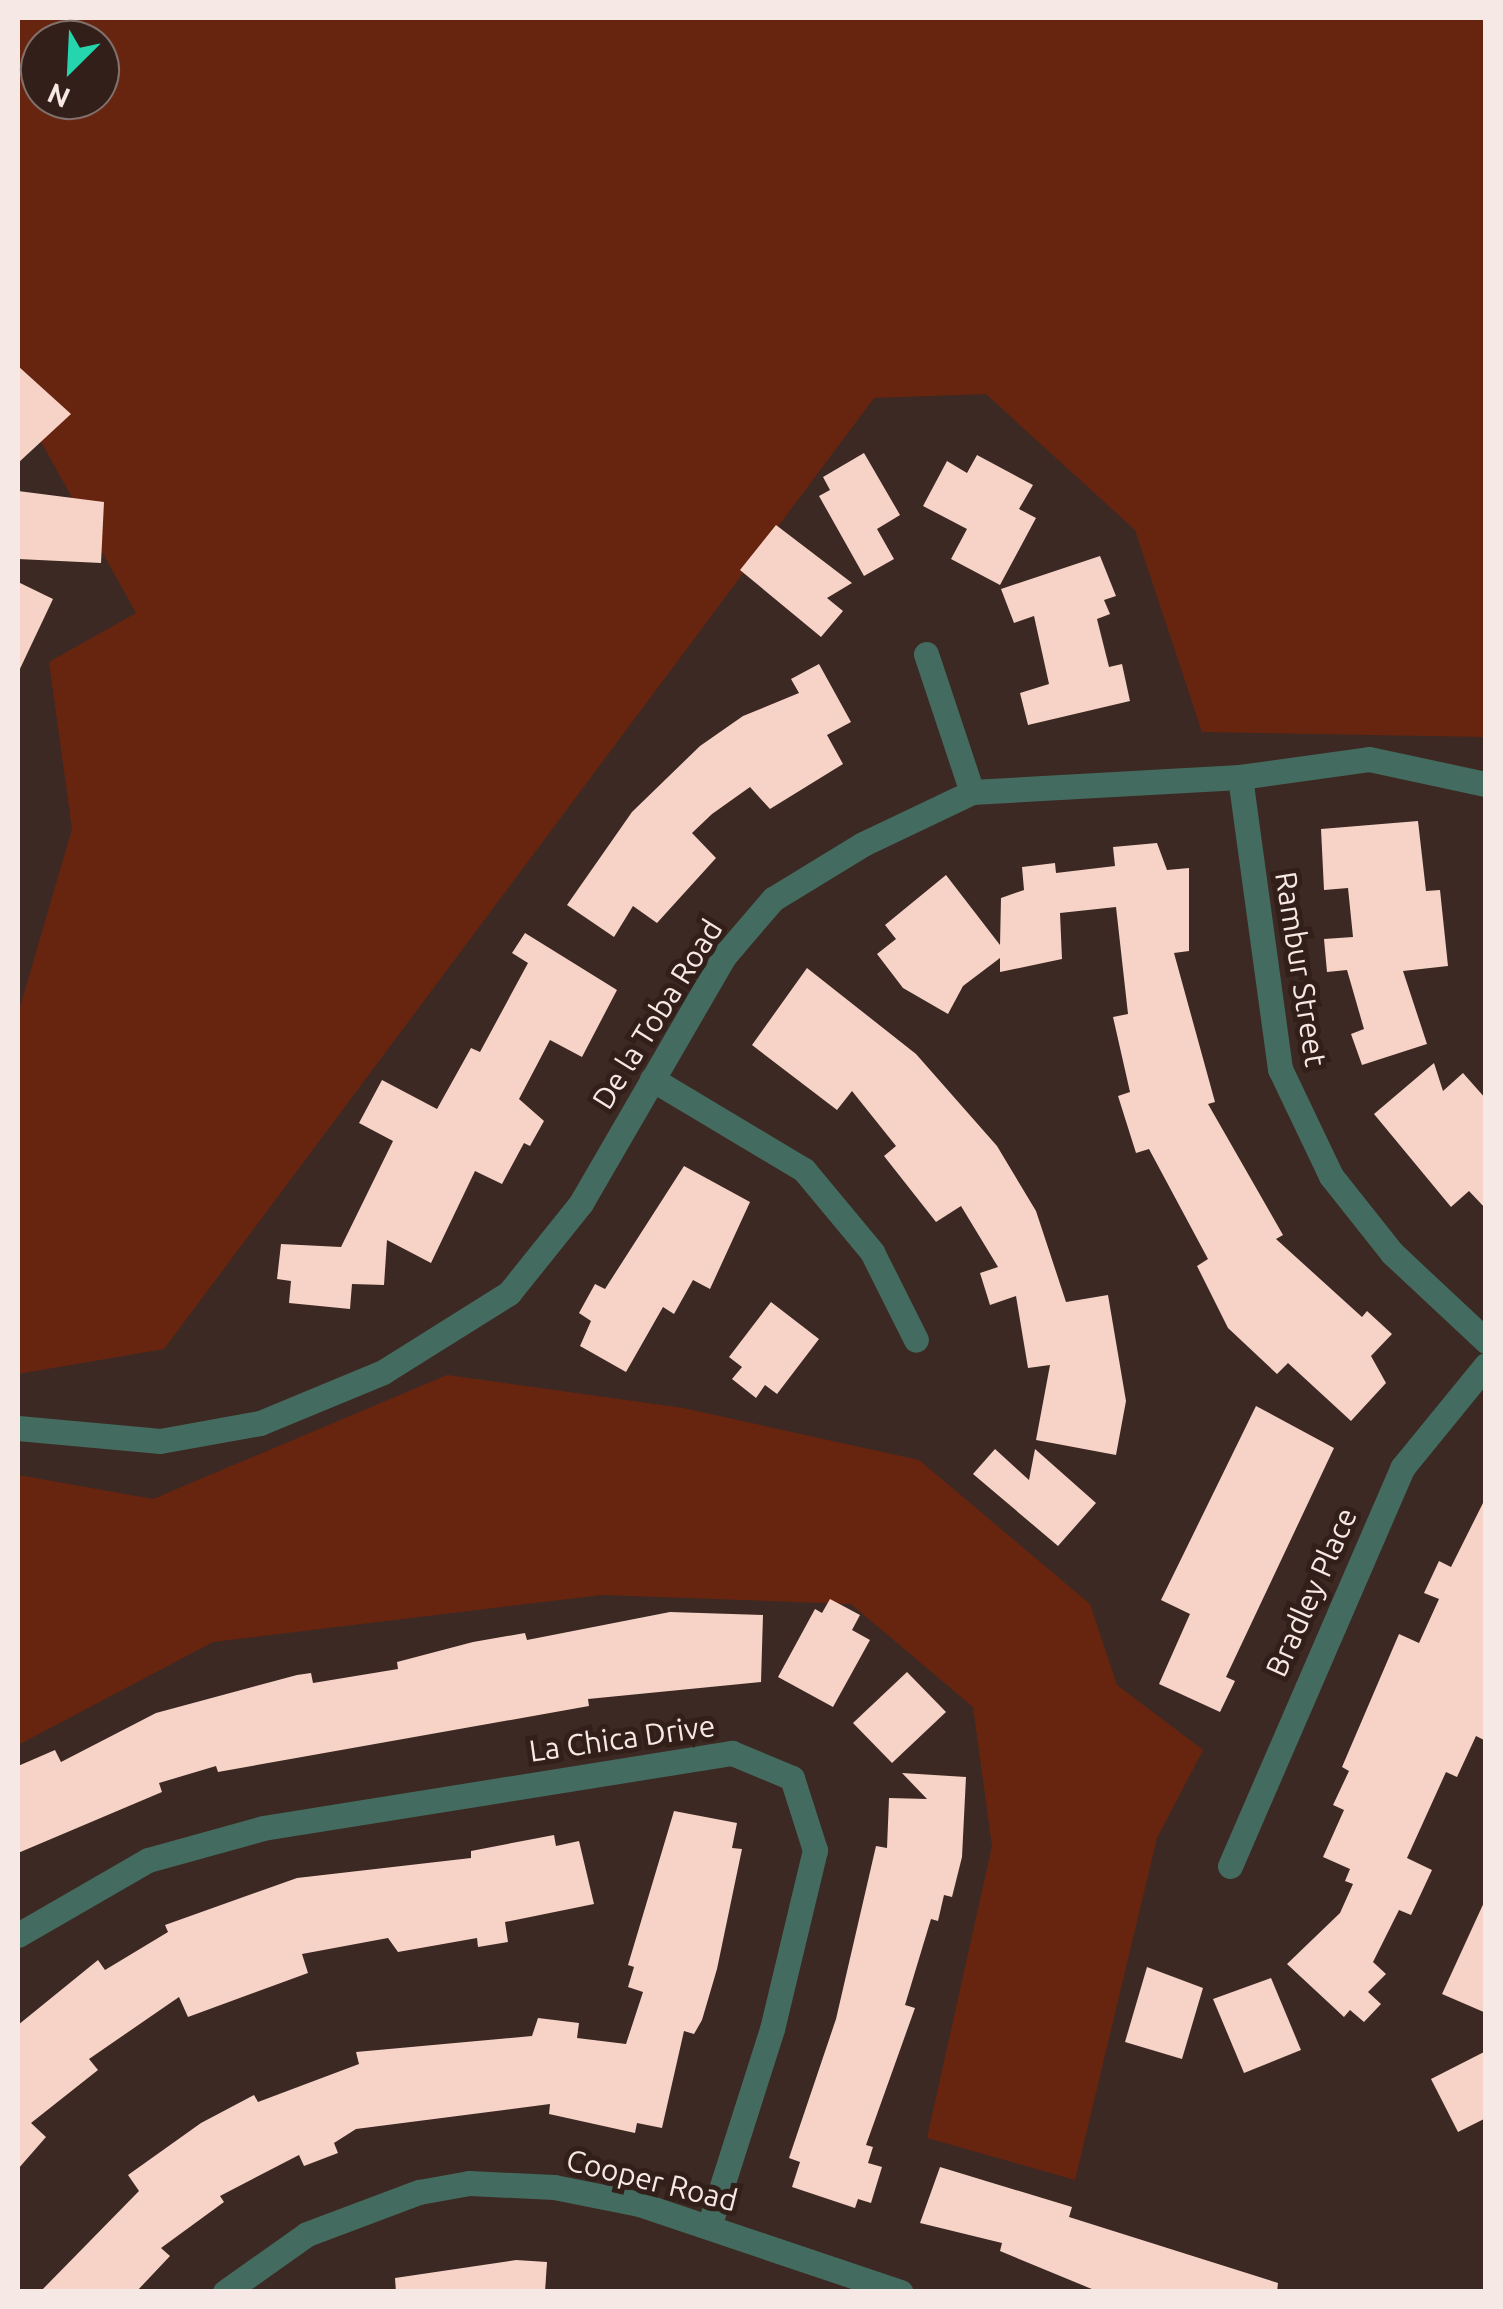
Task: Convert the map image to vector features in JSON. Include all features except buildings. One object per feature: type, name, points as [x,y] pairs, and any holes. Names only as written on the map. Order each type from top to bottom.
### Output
[{"type":"street","points":[[926,654],[972,792]]},
{"type":"street","name":"De la Toba Road","points":[[18,1428],[160,1441],[260,1423],[383,1372],[509,1294],[581,1203],[725,955],[774,899],[863,844],[972,792],[1240,777],[1369,758],[1486,784]]},
{"type":"street","name":"Rambur Street","points":[[1240,777],[1280,1070],[1331,1176],[1392,1254],[1486,1341]]},
{"type":"street","points":[[652,1079],[804,1170],[872,1252],[916,1340]]},
{"type":"street","name":"Bradley Place","points":[[1230,1866],[1402,1468],[1486,1365]]},
{"type":"street","name":"La Chica Drive","points":[[18,1934],[148,1860],[263,1828],[732,1753],[792,1778],[815,1850],[772,2028],[709,2226]]},
{"type":"street","name":"Cooper Road","points":[[224,2292],[307,2234],[419,2192],[469,2184],[554,2187],[709,2226],[901,2292]]},
{"type":"shaded area","points":[[18,18],[1485,18],[1485,737],[1202,732],[1135,530],[986,394],[874,398],[164,1349],[18,1374],[18,1014],[72,829],[49,662],[136,613],[18,400]]},
{"type":"shaded area","points":[[447,1375],[683,1408],[919,1460],[1090,1604],[1117,1685],[1203,1750],[1157,1838],[1075,2180],[927,2138],[992,1846],[973,1707],[851,1604],[602,1595],[213,1642],[18,1745],[18,1475],[153,1499]]}]
